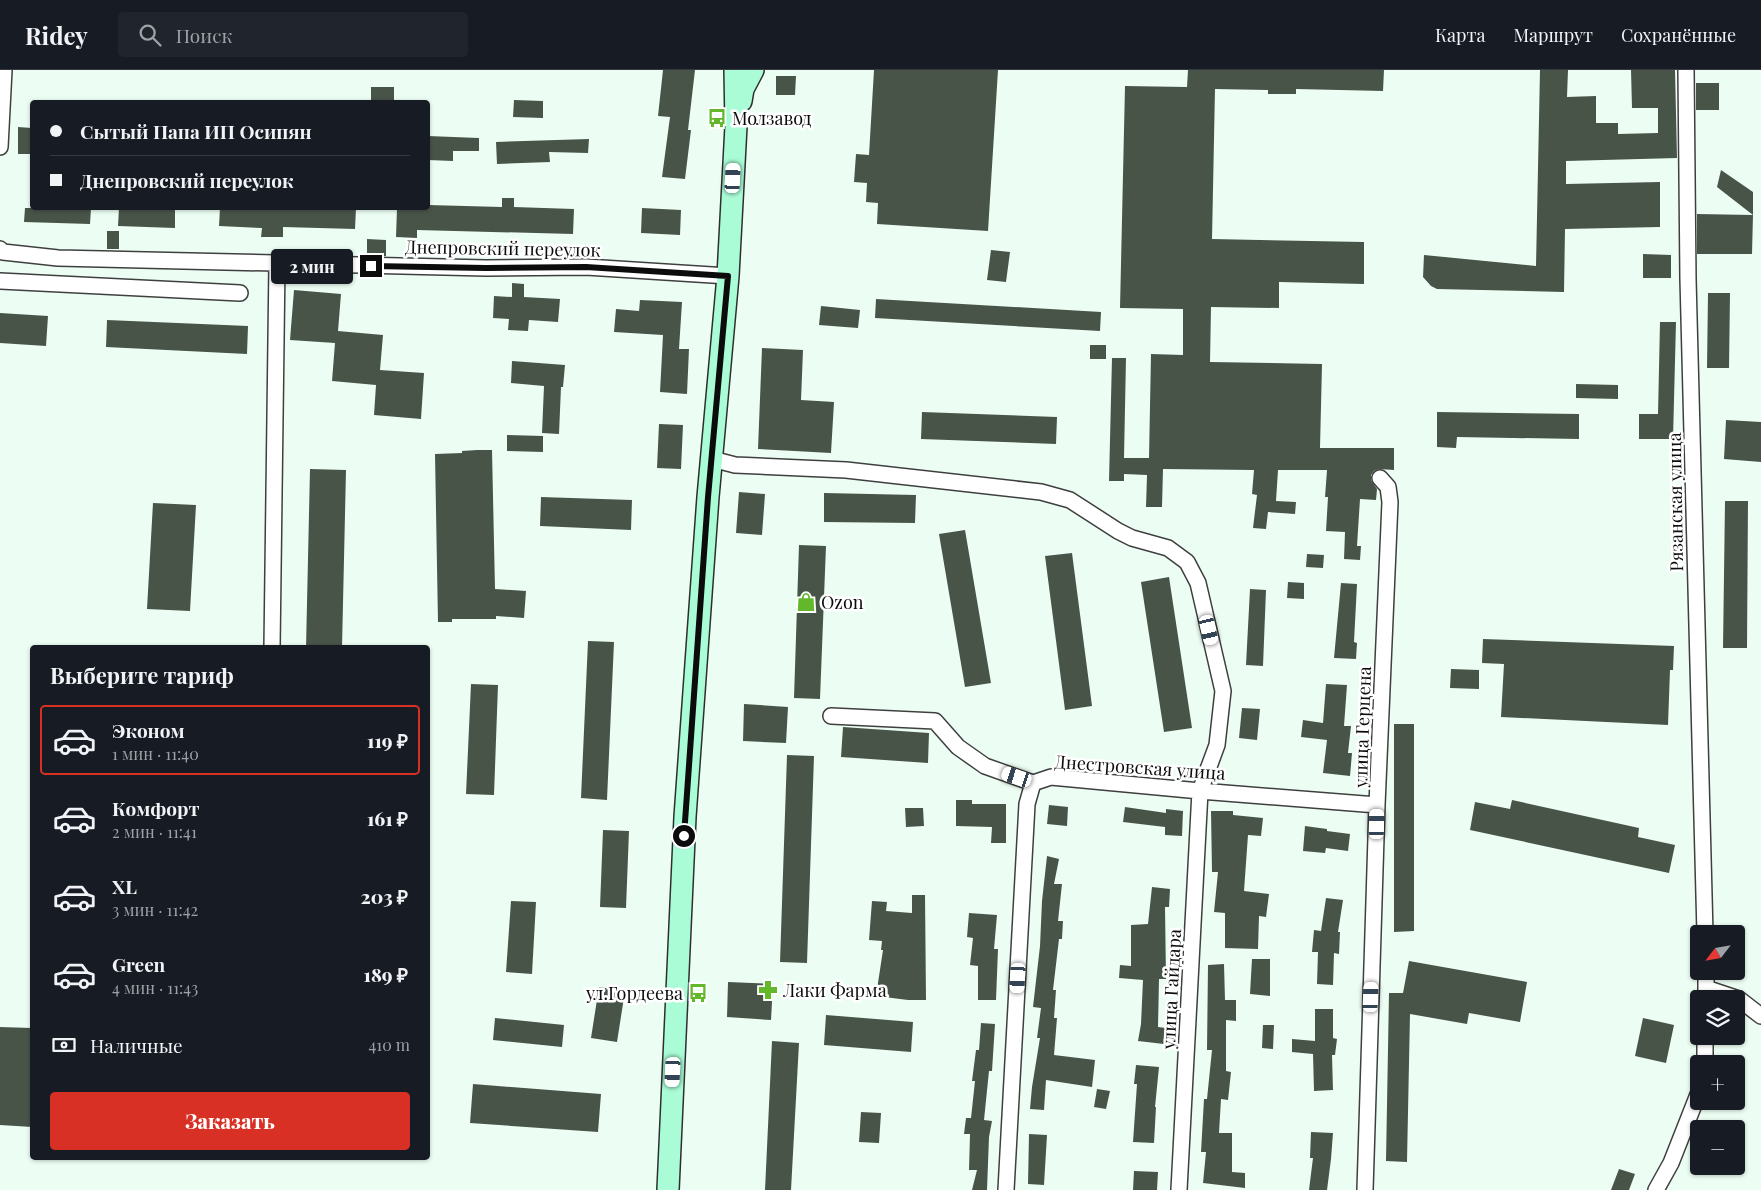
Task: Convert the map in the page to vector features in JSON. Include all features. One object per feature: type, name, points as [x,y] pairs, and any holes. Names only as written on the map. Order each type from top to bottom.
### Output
[{"type":"street","points":[[0,147],[4,70]]},
{"type":"street","points":[[668,1190],[685,816],[712,458],[728,276],[736,126],[735,70]]},
{"type":"street","points":[[736,126],[743,90],[752,70]]},
{"type":"street","name":"Рязанская улица","points":[[1686,70],[1689,289],[1705,925]]},
{"type":"street","name":"Днепровский переулок","points":[[0,250],[3,252],[58,258],[486,268],[586,267],[728,276]]},
{"type":"street","points":[[272,645],[277,263]]},
{"type":"street","points":[[0,281],[240,293]]},
{"type":"street","name":"улица Гайдара","points":[[712,458],[735,464],[846,470],[1041,492],[1070,500],[1118,531],[1132,538],[1168,548],[1187,562],[1198,582],[1223,691],[1217,745],[1200,791],[1180,1190]]},
{"type":"street","name":"улица Герцена","points":[[1365,1190],[1377,804],[1390,502],[1388,487],[1380,478]]},
{"type":"street","name":"Днестровская улица","points":[[831,716],[935,721],[958,747],[984,766],[1033,783],[1051,777],[1200,791],[1377,804]]},
{"type":"street","points":[[1006,1190],[1027,804],[1033,783]]},
{"type":"street","points":[[1745,1003],[1761,1016]]},
{"type":"street","points":[[1656,1190],[1671,1163],[1692,1110]]},
{"type":"building","points":[[663,70],[695,70],[685,179],[662,177],[670,117],[658,116]]},
{"type":"building","points":[[874,70],[998,70],[988,231],[877,224],[878,203],[866,202],[867,183],[854,182],[856,154],[869,155]]},
{"type":"building","points":[[1188,70],[1384,70],[1383,91],[1296,89],[1296,94],[1268,94],[1268,90],[1215,89],[1212,239],[1364,242],[1364,284],[1279,282],[1279,308],[1211,307],[1210,362],[1322,364],[1320,448],[1394,448],[1394,470],[1379,469],[1371,475],[1371,480],[1377,489],[1376,500],[1360,499],[1357,546],[1361,546],[1360,560],[1344,559],[1345,532],[1326,531],[1328,497],[1325,497],[1327,470],[1278,470],[1276,501],[1296,502],[1295,514],[1268,512],[1266,529],[1253,528],[1257,495],[1252,494],[1254,470],[1163,469],[1162,507],[1146,507],[1147,475],[1124,474],[1124,481],[1109,481],[1112,358],[1126,358],[1124,458],[1149,458],[1151,354],[1183,355],[1183,309],[1120,308],[1125,86],[1187,87]]},
{"type":"building","points":[[1540,70],[1568,70],[1567,97],[1596,96],[1596,123],[1618,123],[1618,134],[1658,133],[1658,108],[1632,108],[1631,70],[1675,70],[1677,158],[1566,161],[1566,184],[1660,182],[1660,227],[1565,229],[1564,292],[1437,289],[1431,286],[1423,277],[1424,255],[1536,266]]},
{"type":"building","points":[[776,76],[796,76],[795,95],[776,95]]},
{"type":"building","points":[[1696,83],[1719,83],[1719,110],[1696,110]]},
{"type":"building","points":[[371,87],[394,87],[394,100],[371,100]]},
{"type":"building","points":[[514,100],[543,101],[543,118],[513,117]]},
{"type":"building","points":[[18,127],[30,128],[30,154],[18,154]]},
{"type":"building","points":[[430,136],[479,138],[479,151],[453,151],[453,161],[430,160]]},
{"type":"building","points":[[589,139],[588,153],[549,152],[550,162],[497,164],[496,142]]},
{"type":"building","points":[[1721,170],[1753,192],[1753,215],[1717,187]]},
{"type":"building","points":[[502,198],[514,198],[514,207],[574,209],[573,234],[417,230],[417,238],[396,237],[397,210],[430,210],[430,205],[502,207]]},
{"type":"building","points":[[25,208],[30,208],[30,210],[91,210],[90,224],[24,222]]},
{"type":"building","points":[[642,208],[681,210],[680,235],[641,233]]},
{"type":"building","points":[[119,210],[175,210],[175,228],[118,226]]},
{"type":"building","points":[[220,210],[356,210],[355,229],[283,227],[283,237],[261,237],[262,228],[219,226]]},
{"type":"building","points":[[1697,214],[1753,215],[1752,254],[1697,254]]},
{"type":"building","points":[[107,231],[119,231],[119,249],[107,249]]},
{"type":"building","points":[[367,239],[386,240],[386,256],[367,256]]},
{"type":"building","points":[[991,250],[1010,252],[1006,282],[987,280]]},
{"type":"building","points":[[1643,254],[1671,255],[1671,278],[1643,278]]},
{"type":"building","points":[[512,283],[524,284],[524,297],[560,299],[558,322],[529,320],[528,331],[508,330],[509,319],[493,318],[494,296],[512,297]]},
{"type":"building","points":[[294,290],[341,294],[338,331],[383,335],[380,370],[424,373],[421,419],[374,415],[376,385],[332,381],[335,343],[290,340]]},
{"type":"building","points":[[1708,293],[1730,293],[1729,368],[1707,368]]},
{"type":"building","points":[[876,299],[1101,312],[1100,331],[875,318]]},
{"type":"building","points":[[640,300],[682,302],[679,349],[689,349],[687,394],[660,392],[663,335],[614,332],[616,309],[639,311]]},
{"type":"building","points":[[821,306],[860,310],[858,328],[819,325]]},
{"type":"building","points":[[0,313],[48,316],[46,346],[0,343]]},
{"type":"building","points":[[107,320],[248,326],[247,354],[106,347]]},
{"type":"building","points":[[1660,322],[1676,322],[1673,439],[1639,439],[1639,414],[1658,414]]},
{"type":"building","points":[[1090,345],[1106,345],[1106,359],[1090,359]]},
{"type":"building","points":[[762,348],[803,350],[801,400],[834,402],[831,453],[758,449]]},
{"type":"building","points":[[512,361],[565,365],[563,387],[561,387],[559,434],[542,433],[544,386],[511,383]]},
{"type":"building","points":[[1576,384],[1618,385],[1618,399],[1576,398]]},
{"type":"building","points":[[922,412],[1057,417],[1056,444],[921,439]]},
{"type":"building","points":[[1437,412],[1579,414],[1579,439],[1457,437],[1456,448],[1437,447]]},
{"type":"building","points":[[1726,420],[1761,422],[1761,462],[1724,459]]},
{"type":"building","points":[[659,424],[683,425],[681,469],[657,468]]},
{"type":"building","points":[[507,435],[543,436],[543,452],[507,451]]},
{"type":"building","points":[[492,450],[495,589],[526,591],[524,618],[496,616],[496,619],[452,619],[452,622],[438,622],[435,454],[462,453],[462,451]]},
{"type":"building","points":[[310,469],[346,470],[342,645],[306,645]]},
{"type":"building","points":[[739,492],[765,494],[762,535],[736,533]]},
{"type":"building","points":[[824,493],[916,495],[915,523],[824,522]]},
{"type":"building","points":[[541,497],[632,500],[631,530],[540,526]]},
{"type":"building","points":[[1725,501],[1748,501],[1747,648],[1723,648]]},
{"type":"building","points":[[153,503],[196,505],[190,611],[147,609]]},
{"type":"building","points":[[965,530],[991,683],[965,687],[939,534]]},
{"type":"building","points":[[799,545],[826,546],[820,699],[794,698]]},
{"type":"building","points":[[1072,553],[1092,706],[1065,710],[1045,556]]},
{"type":"building","points":[[1307,554],[1324,555],[1323,568],[1306,567]]},
{"type":"building","points":[[1169,577],[1192,728],[1164,732],[1141,582]]},
{"type":"building","points":[[1288,582],[1304,583],[1304,599],[1287,598]]},
{"type":"building","points":[[1341,583],[1357,584],[1354,642],[1357,643],[1356,659],[1334,658]]},
{"type":"building","points":[[1250,589],[1266,590],[1263,666],[1246,665]]},
{"type":"building","points":[[1483,639],[1674,646],[1673,670],[1670,670],[1668,725],[1501,717],[1504,664],[1482,663]]},
{"type":"building","points":[[588,641],[614,642],[607,800],[581,798]]},
{"type":"building","points":[[1451,669],[1479,670],[1479,689],[1450,688]]},
{"type":"building","points":[[471,684],[498,685],[494,795],[466,794]]},
{"type":"building","points":[[1326,684],[1347,685],[1344,726],[1351,726],[1348,753],[1352,753],[1350,776],[1323,773],[1327,740],[1301,737],[1303,720],[1323,723]]},
{"type":"building","points":[[744,704],[788,707],[786,743],[743,741]]},
{"type":"building","points":[[1242,708],[1260,709],[1257,740],[1239,738]]},
{"type":"building","points":[[1394,724],[1414,724],[1414,931],[1394,932]]},
{"type":"building","points":[[843,727],[929,733],[928,763],[841,757]]},
{"type":"building","points":[[787,755],[814,756],[807,963],[780,962]]},
{"type":"building","points":[[956,800],[972,800],[972,804],[1006,804],[1006,843],[991,843],[992,827],[956,826]]},
{"type":"building","points":[[1512,800],[1639,828],[1638,837],[1675,845],[1669,873],[1470,830],[1475,802],[1510,809]]},
{"type":"building","points":[[1049,805],[1068,807],[1067,826],[1047,824]]},
{"type":"building","points":[[1125,807],[1166,813],[1166,809],[1183,811],[1182,836],[1165,835],[1165,827],[1123,822]]},
{"type":"building","points":[[905,808],[923,808],[924,826],[906,827]]},
{"type":"building","points":[[1211,811],[1233,811],[1233,815],[1263,818],[1261,836],[1248,835],[1244,891],[1269,894],[1266,917],[1259,916],[1258,949],[1225,948],[1225,913],[1214,912],[1218,872],[1212,872]]},
{"type":"building","points":[[1305,826],[1350,834],[1348,851],[1326,848],[1325,853],[1303,851]]},
{"type":"building","points":[[603,830],[629,831],[626,908],[600,907]]},
{"type":"building","points":[[1047,856],[1059,859],[1054,884],[1062,884],[1058,921],[1063,921],[1062,939],[1059,939],[1053,990],[1056,990],[1054,1018],[1057,1018],[1054,1055],[1095,1060],[1092,1087],[1046,1080],[1044,1110],[1030,1109],[1040,1038],[1037,1038],[1041,1008],[1033,1007]]},
{"type":"building","points":[[1152,887],[1170,889],[1169,907],[1165,907],[1166,979],[1159,979],[1158,1027],[1166,1028],[1164,1044],[1138,1041],[1141,1024],[1143,980],[1119,978],[1120,965],[1131,966],[1131,925],[1148,924]]},
{"type":"building","points":[[912,895],[925,895],[926,1000],[876,996],[883,950],[881,950],[882,941],[869,940],[872,901],[887,902],[886,911],[912,913]]},
{"type":"building","points":[[1326,898],[1343,900],[1338,932],[1340,932],[1339,954],[1334,953],[1333,985],[1317,984],[1318,952],[1312,952],[1314,930],[1321,931]]},
{"type":"building","points":[[511,901],[536,902],[532,974],[506,972]]},
{"type":"building","points":[[969,913],[997,915],[994,949],[998,949],[996,1000],[978,1000],[978,966],[970,965],[973,938],[967,937]]},
{"type":"building","points":[[1252,959],[1270,959],[1270,996],[1250,994]]},
{"type":"building","points":[[1409,961],[1527,982],[1520,1022],[1469,1013],[1467,1024],[1410,1014],[1407,1162],[1386,1161],[1389,993],[1403,993]]},
{"type":"building","points":[[1224,964],[1225,1000],[1236,1000],[1236,1021],[1226,1020],[1226,1071],[1231,1072],[1228,1100],[1221,1099],[1219,1133],[1232,1133],[1232,1172],[1245,1173],[1245,1188],[1203,1183],[1206,1152],[1201,1152],[1204,1099],[1207,1099],[1212,1050],[1207,1050],[1208,965]]},
{"type":"building","points":[[728,982],[773,984],[771,1020],[727,1017]]},
{"type":"building","points":[[599,987],[625,991],[617,1042],[591,1038]]},
{"type":"building","points":[[1315,1009],[1333,1009],[1333,1038],[1337,1039],[1335,1055],[1332,1055],[1333,1090],[1314,1091],[1313,1054],[1292,1052],[1292,1039],[1315,1041]]},
{"type":"building","points":[[826,1015],[913,1022],[911,1052],[824,1045]]},
{"type":"building","points":[[495,1018],[564,1025],[562,1047],[493,1040]]},
{"type":"building","points":[[1643,1018],[1674,1025],[1666,1063],[1635,1056]]},
{"type":"building","points":[[981,1023],[995,1024],[992,1071],[989,1071],[984,1120],[992,1121],[989,1137],[987,1190],[972,1190],[977,1170],[969,1170],[970,1134],[964,1134],[966,1118],[971,1118],[975,1081],[972,1081],[976,1050],[979,1050]]},
{"type":"building","points":[[1263,1025],[1274,1025],[1273,1049],[1262,1048]]},
{"type":"building","points":[[0,1027],[30,1028],[30,1127],[0,1125]]},
{"type":"building","points":[[772,1041],[799,1043],[791,1190],[765,1190]]},
{"type":"building","points":[[1136,1065],[1159,1067],[1154,1143],[1133,1142],[1137,1084],[1134,1084]]},
{"type":"building","points":[[473,1084],[601,1094],[598,1132],[470,1123]]},
{"type":"building","points":[[1097,1089],[1110,1091],[1106,1109],[1094,1107]]},
{"type":"building","points":[[861,1112],[881,1113],[879,1143],[859,1142]]},
{"type":"building","points":[[1311,1132],[1333,1133],[1327,1190],[1309,1190],[1313,1158],[1310,1158]]},
{"type":"building","points":[[1029,1134],[1047,1135],[1044,1185],[1028,1184]]},
{"type":"building","points":[[1619,1169],[1635,1174],[1629,1190],[1611,1190]]},
{"type":"building","points":[[1134,1171],[1158,1172],[1157,1190],[1133,1190]]},
{"type":"place","name":"Молзавод","points":[[717,118]]},
{"type":"place","name":"Ozon","points":[[806,602]]},
{"type":"place","name":"Лаки Фарма","points":[[768,990]]},
{"type":"place","name":"ул.Гордеева","points":[[698,993]]},
{"type":"route","points":[[371,266],[586,267],[728,276],[706,519],[684,836]]}]
